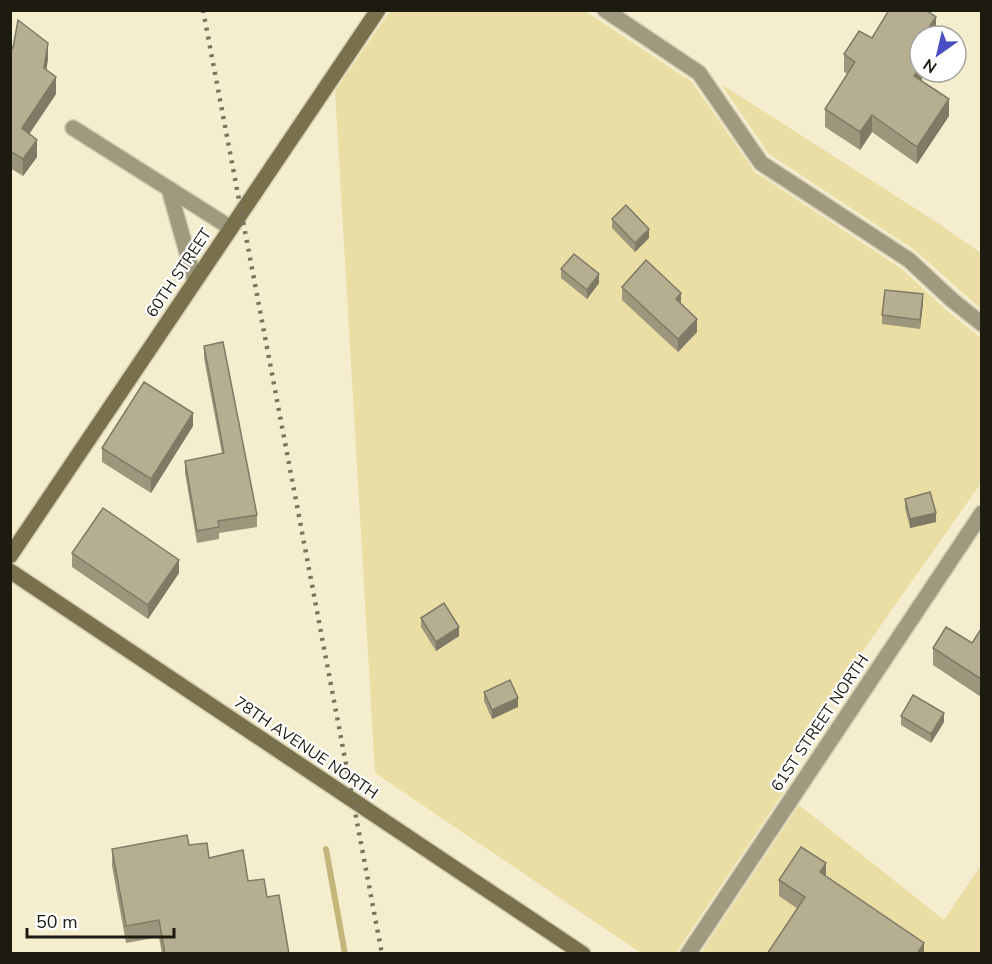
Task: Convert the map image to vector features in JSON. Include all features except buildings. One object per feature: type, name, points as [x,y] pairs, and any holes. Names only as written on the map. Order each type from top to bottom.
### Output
[{"type":"street","name":"60TH STREET","points":[[10,556],[378,10]]},
{"type":"street","points":[[605,10],[699,73],[761,163],[909,260],[981,324]]},
{"type":"street","points":[[73,128],[231,228]]},
{"type":"street","points":[[169,189],[195,281]]},
{"type":"street","name":"61ST STREET NORTH","points":[[688,954],[981,513]]},
{"type":"street","name":"78TH AVENUE NORTH","points":[[10,572],[583,954]]},
{"type":"shaded area","points":[[390,11],[585,11],[692,82],[755,172],[902,269],[945,309],[981,338],[981,483],[770,783],[783,793],[676,953],[641,953],[375,773],[335,91]]},
{"type":"shaded area","points":[[721,84],[981,253],[981,309],[916,251],[769,154]]},
{"type":"shaded area","points":[[799,805],[944,920],[981,865],[981,953],[700,954]]},
{"type":"waterway","points":[[326,849],[345,954]]},
{"type":"railway","points":[[203,10],[382,954]]}]
